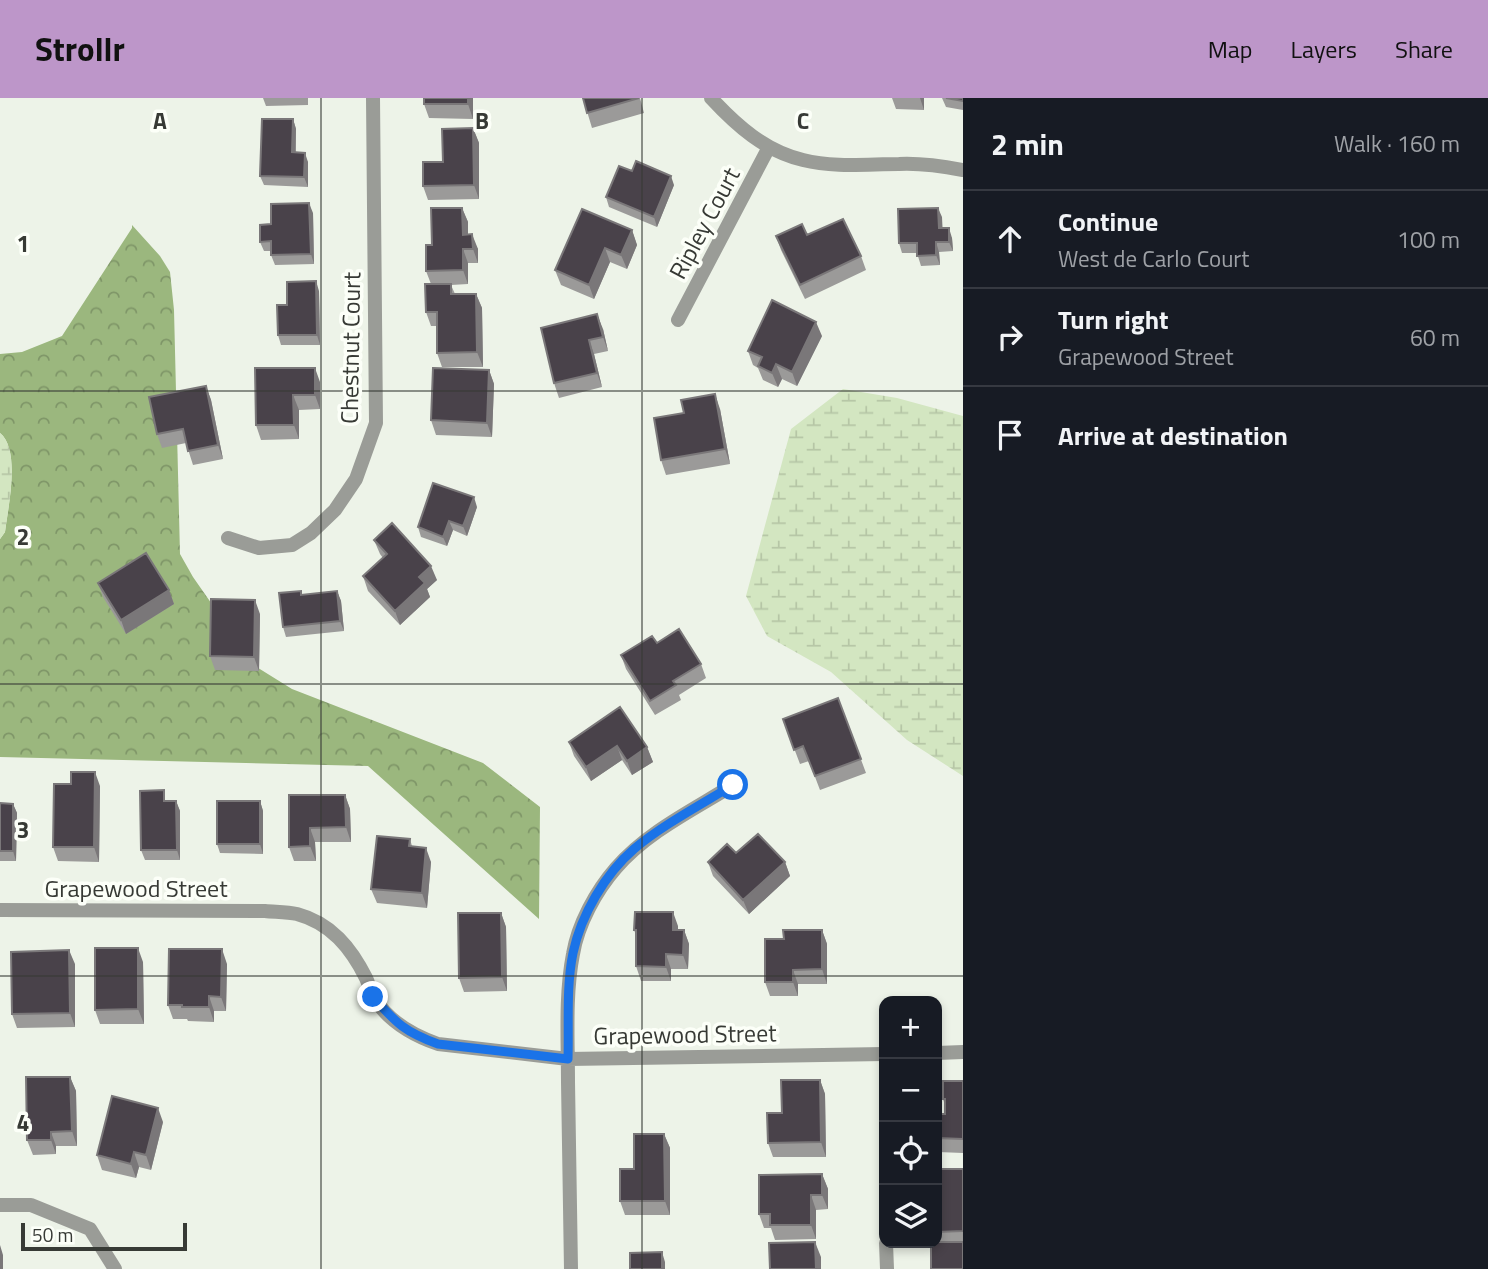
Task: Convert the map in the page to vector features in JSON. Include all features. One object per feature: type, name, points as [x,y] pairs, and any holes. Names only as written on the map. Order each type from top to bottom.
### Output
[{"type":"street","name":"Chestnut Court","points":[[228,538],[259,548],[292,545],[311,533],[335,510],[356,479],[376,423],[373,98]]},
{"type":"street","points":[[711,98],[739,127],[769,147],[802,160],[856,165],[902,163],[963,170]]},
{"type":"street","name":"Ripley Court","points":[[678,320],[769,147]]},
{"type":"street","points":[[571,1269],[569,989],[573,953],[580,928],[604,883],[635,849],[733,785]]},
{"type":"street","name":"Grapewood Street","points":[[0,910],[295,913],[325,926],[340,938],[360,968],[373,997],[403,1028],[438,1044],[568,1059],[879,1054]]},
{"type":"street","points":[[942,1053],[963,1052]]},
{"type":"street","points":[[0,1206],[31,1205],[90,1229],[115,1269]]},
{"type":"street","points":[[886,1248],[887,1269]]},
{"type":"green space","points":[[132,225],[160,256],[170,272],[174,310],[180,554],[193,577],[255,666],[292,689],[483,763],[540,807],[539,919],[368,766],[0,757],[0,539],[5,532],[12,465],[6,441],[0,433],[0,354],[22,352],[62,336]]},
{"type":"green space","points":[[843,389],[897,398],[963,416],[963,776],[907,740],[831,672],[767,636],[746,596],[791,429]]},
{"type":"green space","points":[[0,433],[10,452],[12,480],[5,532],[0,539]]},
{"type":"building","points":[[424,98],[468,98],[468,104],[424,104]]},
{"type":"building","points":[[583,98],[639,98],[587,113]]},
{"type":"building","points":[[262,119],[293,119],[292,152],[305,153],[304,177],[260,176]]},
{"type":"building","points":[[473,128],[474,185],[423,186],[423,162],[443,162],[442,129]]},
{"type":"building","points":[[636,161],[671,176],[654,217],[606,197],[619,166],[632,171]]},
{"type":"building","points":[[309,203],[311,254],[271,255],[271,241],[260,242],[260,225],[271,224],[271,204]]},
{"type":"building","points":[[431,208],[462,208],[463,235],[472,234],[473,249],[463,249],[463,270],[426,271],[426,245],[432,245]]},
{"type":"building","points":[[938,208],[939,228],[949,228],[949,242],[936,242],[936,255],[917,256],[917,243],[899,243],[898,209]]},
{"type":"building","points":[[582,209],[632,230],[621,255],[605,248],[589,285],[555,270]]},
{"type":"building","points":[[843,219],[861,256],[800,285],[776,236],[802,224],[807,235]]},
{"type":"building","points":[[316,281],[317,335],[278,335],[277,305],[287,305],[287,282]]},
{"type":"building","points":[[425,284],[451,284],[451,294],[476,294],[477,352],[437,353],[437,312],[426,312]]},
{"type":"building","points":[[772,300],[816,322],[792,372],[776,364],[772,373],[758,366],[762,357],[748,351]]},
{"type":"building","points":[[597,314],[603,337],[589,340],[597,373],[554,383],[541,328]]},
{"type":"building","points":[[255,368],[315,368],[315,395],[293,395],[294,425],[256,425]]},
{"type":"building","points":[[433,368],[489,370],[487,423],[431,420]]},
{"type":"building","points":[[206,386],[218,445],[188,451],[183,429],[157,434],[149,397]]},
{"type":"building","points":[[715,394],[725,449],[661,460],[654,418],[684,413],[681,400]]},
{"type":"building","points":[[433,483],[474,497],[463,526],[449,521],[443,537],[418,527]]},
{"type":"building","points":[[392,523],[431,566],[419,577],[425,583],[395,611],[363,576],[387,554],[374,540]]},
{"type":"building","points":[[146,553],[169,590],[121,620],[98,583]]},
{"type":"building","points":[[301,591],[301,595],[337,591],[340,621],[283,627],[279,593]]},
{"type":"building","points":[[211,599],[255,600],[254,657],[210,656]]},
{"type":"building","points":[[679,629],[701,664],[673,681],[676,685],[650,701],[621,655],[652,636],[657,643]]},
{"type":"building","points":[[838,698],[861,759],[815,776],[803,746],[794,750],[783,719]]},
{"type":"building","points":[[620,707],[647,747],[627,761],[617,746],[586,767],[569,742]]},
{"type":"building","points":[[71,772],[95,772],[94,847],[53,847],[54,784],[71,784]]},
{"type":"building","points":[[164,790],[164,801],[176,801],[177,850],[141,850],[140,791]]},
{"type":"building","points":[[289,795],[345,795],[346,827],[310,828],[310,846],[289,847]]},
{"type":"building","points":[[217,801],[260,801],[260,844],[217,844]]},
{"type":"building","points":[[0,803],[13,804],[13,851],[0,851]]},
{"type":"building","points":[[758,834],[785,862],[743,900],[708,862],[727,844],[736,853]]},
{"type":"building","points":[[377,836],[410,839],[409,846],[426,848],[422,893],[371,889]]},
{"type":"building","points":[[635,912],[673,912],[673,930],[684,930],[683,955],[666,954],[666,967],[636,966]]},
{"type":"building","points":[[458,913],[501,913],[502,977],[459,978]]},
{"type":"building","points":[[783,930],[822,930],[822,969],[793,970],[793,982],[765,982],[765,939],[784,939]]},
{"type":"building","points":[[95,948],[138,948],[138,1009],[95,1010]]},
{"type":"building","points":[[169,949],[222,949],[221,997],[209,996],[209,1007],[168,1005]]},
{"type":"building","points":[[69,950],[70,1013],[12,1014],[11,952]]},
{"type":"building","points":[[26,1077],[70,1077],[72,1131],[51,1132],[51,1140],[27,1140]]},
{"type":"building","points":[[781,1080],[820,1080],[821,1142],[768,1143],[767,1113],[782,1113]]},
{"type":"building","points":[[943,1081],[963,1081],[963,1139],[942,1138],[942,1114],[945,1114]]},
{"type":"building","points":[[112,1096],[158,1108],[146,1155],[134,1152],[131,1164],[97,1155]]},
{"type":"building","points":[[634,1134],[664,1134],[665,1201],[620,1201],[620,1169],[634,1169]]},
{"type":"building","points":[[942,1169],[963,1169],[963,1231],[942,1232]]},
{"type":"building","points":[[822,1174],[822,1195],[811,1195],[811,1225],[770,1225],[770,1214],[759,1214],[759,1175]]},
{"type":"building","points":[[815,1242],[816,1269],[770,1269],[769,1243]]},
{"type":"building","points":[[942,1242],[963,1242],[963,1269],[931,1269],[931,1248],[942,1248]]},
{"type":"building","points":[[662,1252],[662,1269],[630,1269],[630,1253]]},
{"type":"route","points":[[373,997],[403,1028],[438,1044],[568,1059],[569,989],[573,953],[580,928],[604,883],[635,849],[733,785]]}]
